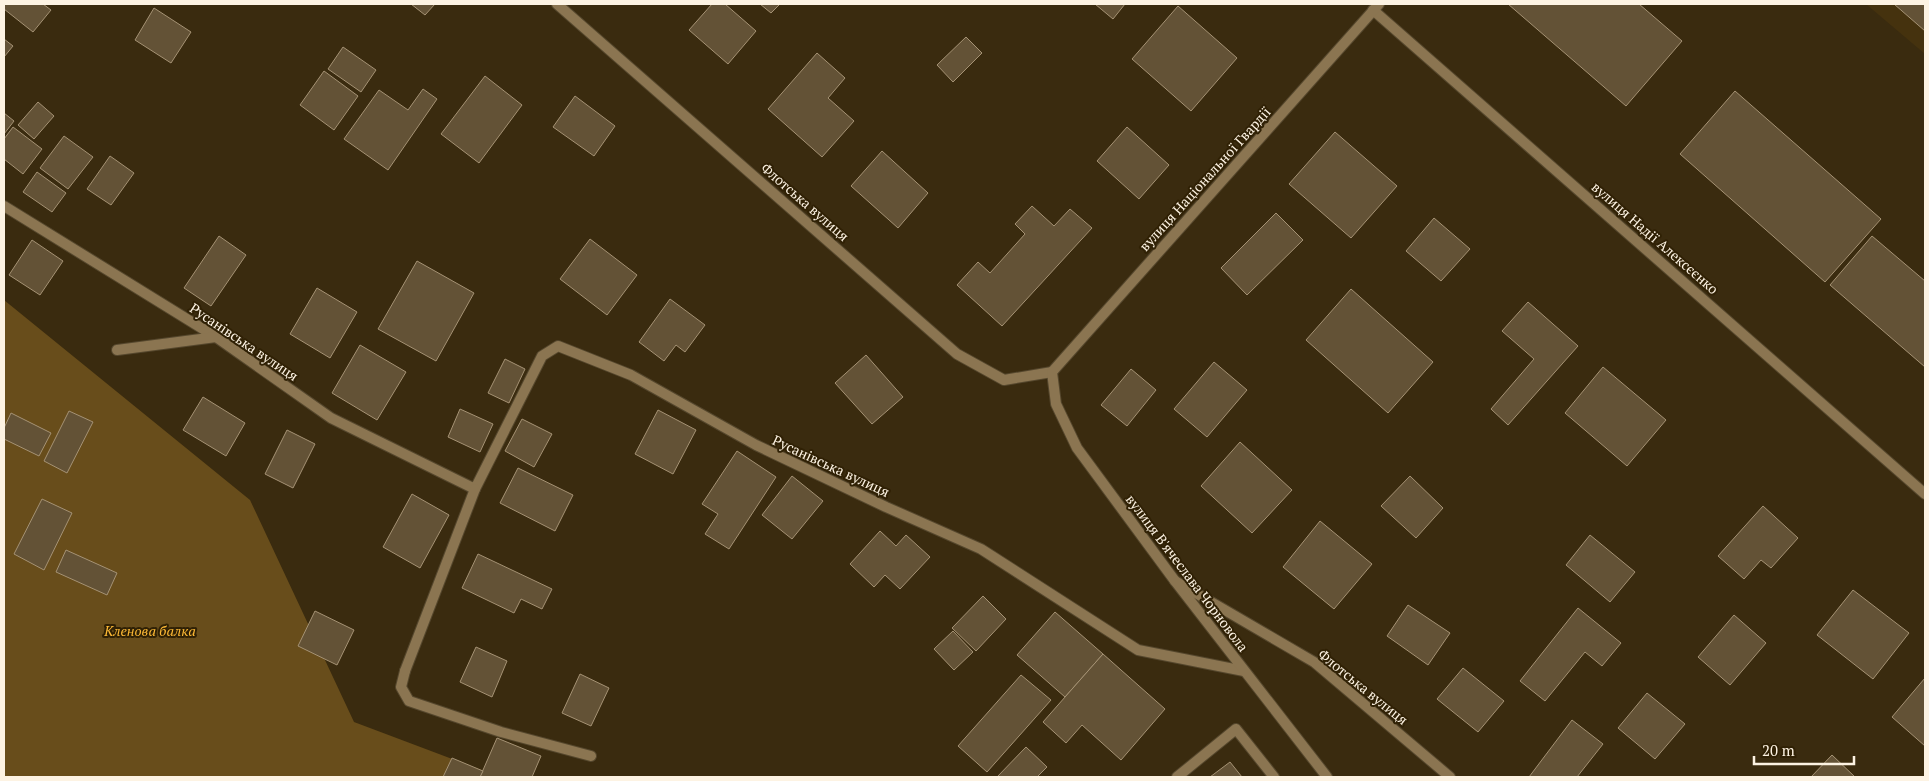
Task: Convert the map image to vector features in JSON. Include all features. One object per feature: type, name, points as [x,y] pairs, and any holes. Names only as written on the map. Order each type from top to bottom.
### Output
[{"type":"street","name":"Флотська вулиця","points":[[557,4],[957,354],[1004,380],[1052,372]]},
{"type":"street","name":"вулиця Національної Гвардії","points":[[1052,372],[1372,6]]},
{"type":"street","name":"вулиця Надії Алексєєнко","points":[[1372,6],[1925,494]]},
{"type":"street","name":"Русанівська вулиця","points":[[4,206],[216,337],[331,418],[475,489]]},
{"type":"street","points":[[118,350],[216,337]]},
{"type":"street","name":"Русанівська вулиця","points":[[591,756],[501,732],[409,701],[401,687],[405,671],[475,489],[542,356],[558,346],[631,374],[756,445],[981,550],[1138,650],[1244,670]]},
{"type":"street","name":"вулиця В'ячеслава Чорновола","points":[[1052,372],[1056,404],[1076,448],[1175,581],[1327,777]]},
{"type":"street","name":"Флотська вулиця","points":[[1175,581],[1314,662],[1450,777]]},
{"type":"street","points":[[1177,777],[1236,729],[1274,777]]},
{"type":"shaded area","points":[[1866,4],[1925,4],[1925,54]]},
{"type":"green space","name":"Кленова балка","points":[[4,300],[250,500],[354,722],[500,777],[4,777]]},
{"type":"building","points":[[4,4],[43,4],[51,10],[33,32],[4,9]]},
{"type":"building","points":[[411,4],[435,4],[425,15]]},
{"type":"building","points":[[712,4],[725,4],[756,31],[728,64],[689,30]]},
{"type":"building","points":[[760,4],[780,4],[771,13]]},
{"type":"building","points":[[1095,4],[1125,4],[1113,19]]},
{"type":"building","points":[[1508,4],[1639,4],[1682,41],[1626,106]]},
{"type":"building","points":[[1894,4],[1925,4],[1925,31]]},
{"type":"building","points":[[1178,6],[1237,58],[1191,111],[1132,59]]},
{"type":"building","points":[[154,8],[191,32],[171,63],[135,40]]},
{"type":"building","points":[[966,37],[982,53],[953,82],[937,65]]},
{"type":"building","points":[[4,39],[13,46],[4,57]]},
{"type":"building","points":[[343,47],[376,70],[361,92],[328,69]]},
{"type":"building","points":[[817,53],[845,78],[828,98],[854,121],[822,157],[768,109]]},
{"type":"building","points":[[324,71],[358,96],[334,130],[300,105]]},
{"type":"building","points":[[485,76],[522,105],[479,163],[441,134]]},
{"type":"building","points":[[423,89],[437,99],[388,170],[344,139],[379,90],[408,110]]},
{"type":"building","points":[[1735,91],[1881,219],[1825,282],[1680,154]]},
{"type":"building","points":[[575,96],[615,126],[594,156],[553,127]]},
{"type":"building","points":[[38,102],[54,116],[34,139],[18,125]]},
{"type":"building","points":[[4,113],[14,121],[4,134]]},
{"type":"building","points":[[13,127],[42,149],[23,174],[4,159],[4,139]]},
{"type":"building","points":[[1127,127],[1169,165],[1139,199],[1097,161]]},
{"type":"building","points":[[1335,132],[1397,186],[1351,238],[1289,184]]},
{"type":"building","points":[[64,136],[93,157],[68,189],[40,168]]},
{"type":"building","points":[[882,151],[928,193],[898,228],[851,186]]},
{"type":"building","points":[[110,156],[134,173],[111,205],[87,189]]},
{"type":"building","points":[[37,172],[66,193],[52,212],[23,192]]},
{"type":"building","points":[[1032,206],[1054,226],[1070,209],[1092,228],[1002,326],[957,285],[978,262],[990,273],[1025,234],[1015,224]]},
{"type":"building","points":[[1276,213],[1303,240],[1247,295],[1221,268]]},
{"type":"building","points":[[1434,218],[1470,249],[1441,281],[1406,251]]},
{"type":"building","points":[[219,236],[246,255],[211,306],[184,288]]},
{"type":"building","points":[[1872,236],[1925,281],[1925,367],[1830,285]]},
{"type":"building","points":[[590,239],[637,275],[607,315],[560,279]]},
{"type":"building","points":[[32,240],[63,261],[40,295],[9,275]]},
{"type":"building","points":[[417,261],[474,293],[436,361],[378,329]]},
{"type":"building","points":[[317,288],[357,312],[330,358],[290,334]]},
{"type":"building","points":[[1351,289],[1433,362],[1388,413],[1306,340]]},
{"type":"building","points":[[670,299],[705,325],[685,352],[676,345],[664,361],[639,342]]},
{"type":"building","points":[[1528,302],[1578,346],[1508,425],[1491,409],[1534,359],[1502,331]]},
{"type":"building","points":[[360,345],[406,372],[377,420],[332,393]]},
{"type":"building","points":[[866,355],[903,397],[872,424],[835,383]]},
{"type":"building","points":[[505,359],[525,369],[509,403],[488,393]]},
{"type":"building","points":[[1214,362],[1247,390],[1207,437],[1174,409]]},
{"type":"building","points":[[1603,367],[1666,420],[1627,466],[1565,413]]},
{"type":"building","points":[[1131,369],[1156,390],[1127,426],[1101,405]]},
{"type":"building","points":[[203,397],[245,423],[226,456],[183,430]]},
{"type":"building","points":[[460,409],[493,424],[480,452],[448,437]]},
{"type":"building","points":[[658,410],[696,430],[673,474],[635,454]]},
{"type":"building","points":[[69,411],[93,422],[67,473],[44,461]]},
{"type":"building","points":[[11,413],[51,433],[39,456],[4,439],[4,428]]},
{"type":"building","points":[[522,419],[552,434],[534,467],[505,451]]},
{"type":"building","points":[[287,430],[315,444],[293,488],[265,474]]},
{"type":"building","points":[[1240,442],[1292,490],[1252,533],[1201,486]]},
{"type":"building","points":[[737,451],[776,477],[729,549],[705,534],[718,514],[702,504]]},
{"type":"building","points":[[518,468],[573,495],[555,531],[500,503]]},
{"type":"building","points":[[792,476],[823,501],[792,539],[762,515]]},
{"type":"building","points":[[1410,476],[1443,508],[1416,538],[1381,506]]},
{"type":"building","points":[[412,494],[449,515],[420,568],[383,547]]},
{"type":"building","points":[[42,499],[72,513],[44,570],[14,554]]},
{"type":"building","points":[[1763,506],[1798,538],[1771,568],[1761,560],[1744,579],[1718,556]]},
{"type":"building","points":[[1320,521],[1372,564],[1334,609],[1283,567]]},
{"type":"building","points":[[880,531],[896,546],[906,535],[930,557],[900,589],[885,575],[874,587],[850,564]]},
{"type":"building","points":[[1590,535],[1635,572],[1610,602],[1566,565]]},
{"type":"building","points":[[66,550],[117,573],[107,595],[56,572]]},
{"type":"building","points":[[478,554],[552,589],[542,609],[521,599],[514,613],[462,588]]},
{"type":"building","points":[[1853,590],[1909,633],[1873,679],[1817,635]]},
{"type":"building","points":[[983,596],[1006,619],[976,651],[952,628]]},
{"type":"building","points":[[1408,605],[1450,633],[1428,665],[1387,636]]},
{"type":"building","points":[[1578,608],[1621,643],[1602,666],[1585,652],[1545,701],[1520,681]]},
{"type":"building","points":[[315,611],[354,630],[337,665],[298,646]]},
{"type":"building","points":[[1055,612],[1103,654],[1065,697],[1017,655]]},
{"type":"building","points":[[1734,615],[1766,643],[1730,685],[1698,657]]},
{"type":"building","points":[[953,631],[973,652],[954,670],[934,649]]},
{"type":"building","points":[[476,647],[507,661],[492,697],[460,682]]},
{"type":"building","points":[[1103,654],[1165,709],[1121,760],[1082,725],[1066,743],[1043,722]]},
{"type":"building","points":[[1463,668],[1504,701],[1478,732],[1437,699]]},
{"type":"building","points":[[580,674],[609,688],[591,726],[562,713]]},
{"type":"building","points":[[1021,675],[1051,700],[987,772],[958,746]]},
{"type":"building","points":[[1925,678],[1925,746],[1892,717]]},
{"type":"building","points":[[1647,693],[1685,724],[1655,759],[1618,728]]},
{"type":"building","points":[[1572,720],[1603,744],[1577,777],[1529,777]]},
{"type":"building","points":[[497,738],[541,756],[532,777],[480,777]]},
{"type":"building","points":[[1026,747],[1047,767],[1037,777],[997,777]]},
{"type":"building","points":[[1832,755],[1855,777],[1811,777]]},
{"type":"building","points":[[452,758],[483,771],[480,777],[443,777]]},
{"type":"building","points":[[1230,762],[1242,777],[1210,777]]}]
